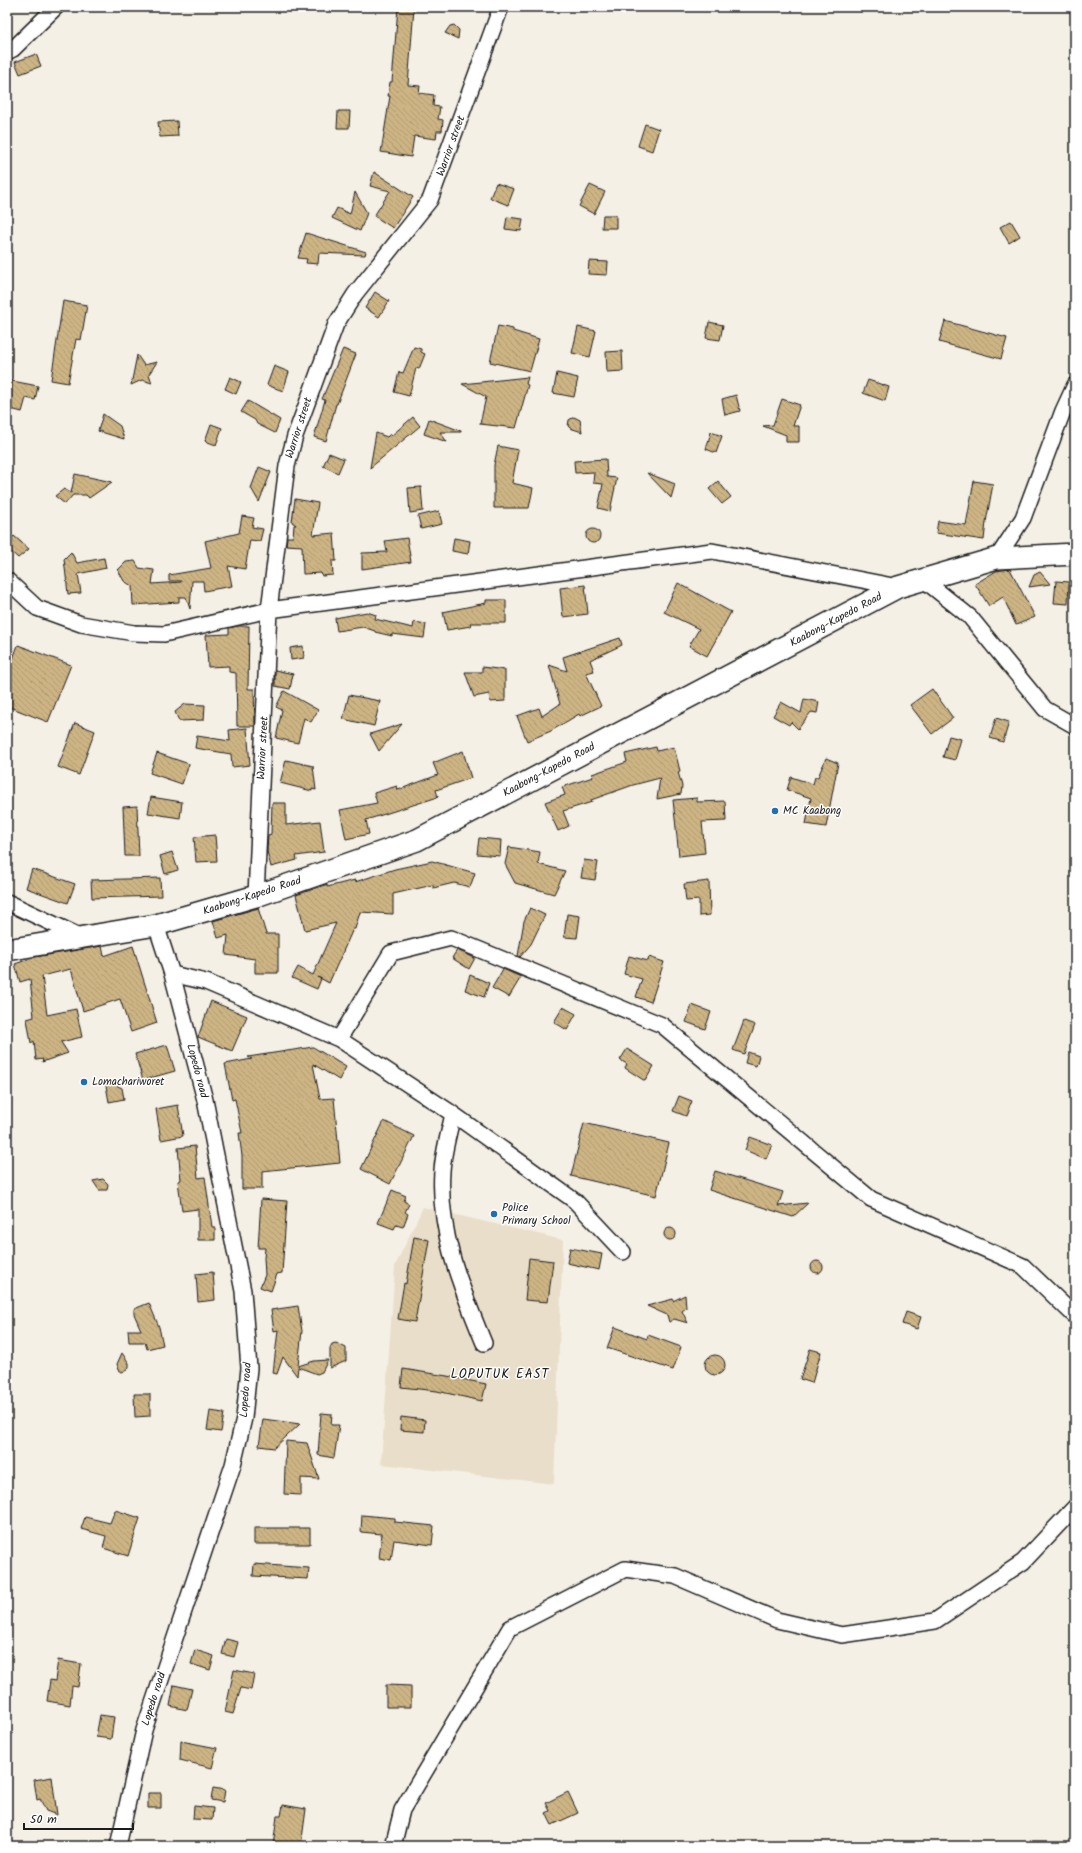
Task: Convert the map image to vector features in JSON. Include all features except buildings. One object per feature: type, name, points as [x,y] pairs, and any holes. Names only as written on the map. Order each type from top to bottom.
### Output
[{"type":"main road","name":"Kaabong-Kapedo Road","points":[[7,950],[156,925],[256,896],[417,840],[898,587],[997,558],[1075,554]]},
{"type":"street","points":[[7,52],[14,49],[56,7]]},
{"type":"street","name":"Warrior street","points":[[256,896],[269,610],[287,466],[295,436],[336,324],[355,294],[430,200],[501,7]]},
{"type":"street","points":[[997,558],[1023,518],[1063,411],[1075,385]]},
{"type":"street","points":[[7,580],[37,608],[81,624],[134,633],[164,634],[269,610],[712,551],[898,587]]},
{"type":"street","points":[[924,580],[970,617],[1045,709],[1075,726]]},
{"type":"street","points":[[7,902],[83,938]]},
{"type":"street","name":"Lopedo road","points":[[118,1846],[144,1730],[233,1464],[244,1418],[249,1368],[242,1284],[205,1100],[172,974],[156,925]]},
{"type":"street","points":[[339,1039],[390,953],[451,938],[662,1025],[871,1199],[1023,1266],[1075,1316]]},
{"type":"street","points":[[172,974],[206,982],[339,1039],[453,1114],[574,1201],[623,1252]]},
{"type":"street","points":[[453,1114],[442,1170],[442,1204],[448,1246],[462,1292],[484,1343]]},
{"type":"street","points":[[393,1846],[402,1810],[510,1628],[625,1569],[675,1576],[777,1620],[842,1635],[935,1621],[1023,1562],[1075,1507]]},
{"type":"shaded area","name":"Police Primary School","points":[[423,1207],[563,1240],[554,1484],[381,1464],[395,1266]]},
{"type":"place","name":"MC Kaabong","points":[[775,811]]},
{"type":"place","name":"Lomachariworet","points":[[84,1082]]},
{"type":"place","name":"Police Primary School","points":[[494,1214]]},
{"type":"district","name":"LOPUTUK EAST","points":[[500,1374]]}]
